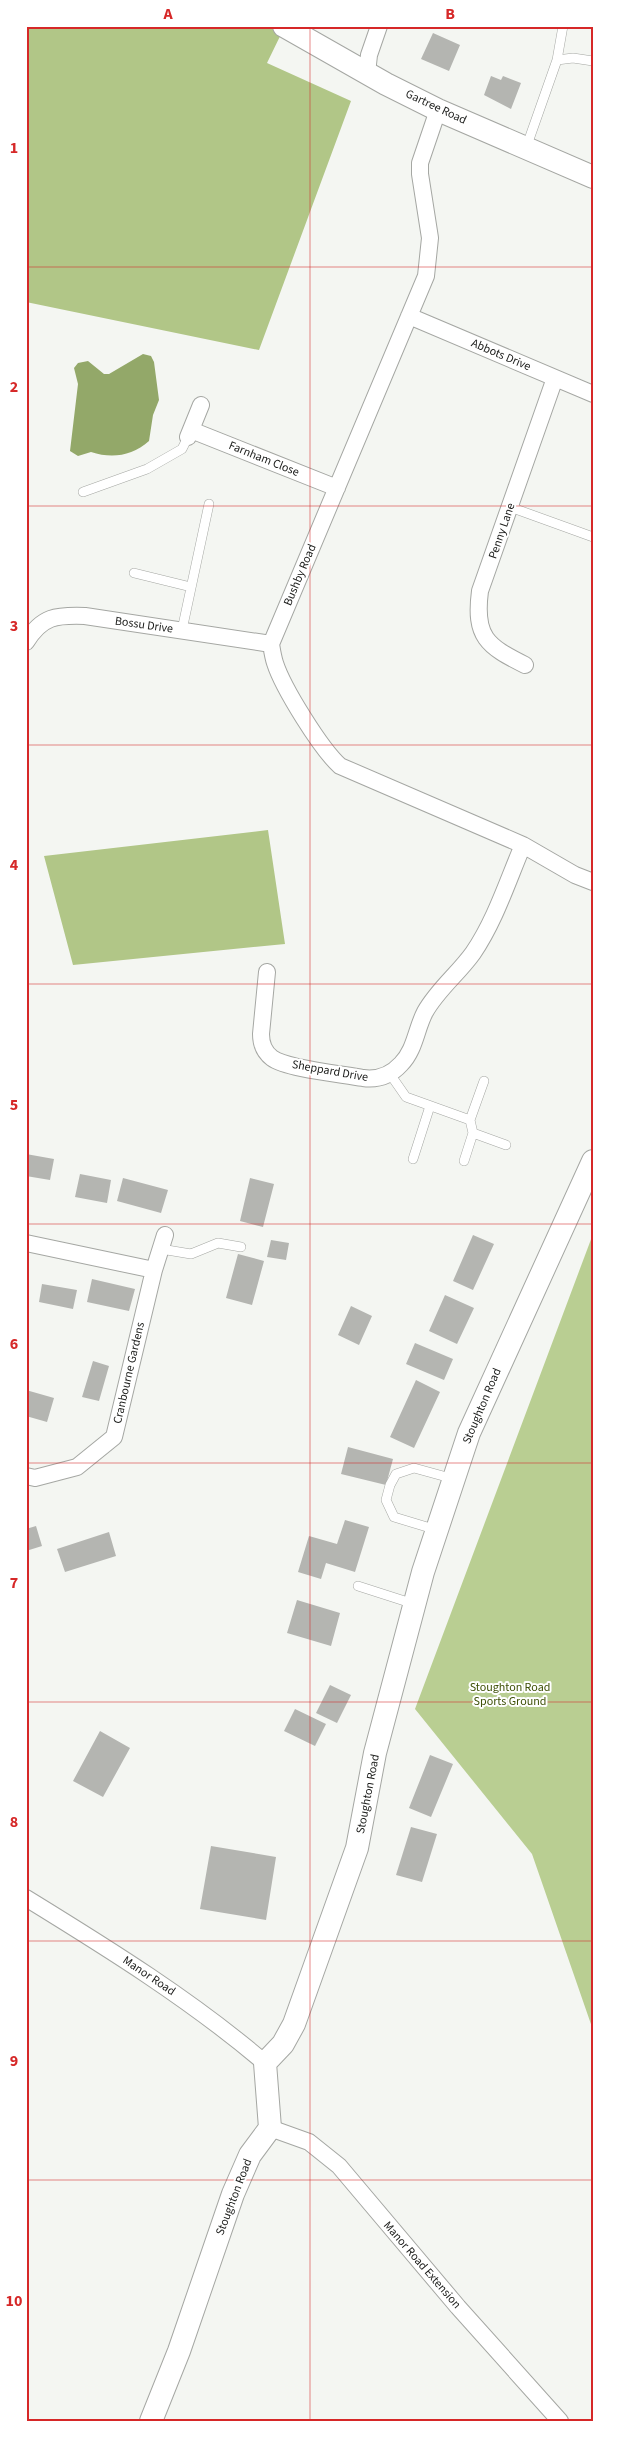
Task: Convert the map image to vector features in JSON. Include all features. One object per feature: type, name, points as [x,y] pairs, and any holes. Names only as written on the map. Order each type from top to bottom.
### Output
[{"type":"main road","name":"Gartree Road","points":[[284,26],[367,73],[438,110],[593,177]]},
{"type":"main road","name":"Stoughton Road","points":[[265,2063],[283,2044],[294,2024],[357,1848],[375,1753],[414,1604],[469,1433],[593,1161]]},
{"type":"main road","points":[[265,2063],[270,2128]]},
{"type":"main road","name":"Stoughton Road","points":[[151,2421],[179,2351],[233,2194],[250,2155],[270,2128]]},
{"type":"street","points":[[367,73],[369,55],[379,26]]},
{"type":"street","name":"Bushby Road","points":[[271,644],[426,276],[430,258],[430,238],[420,163],[438,110]]},
{"type":"street","name":"Abbots Drive","points":[[409,316],[593,394]]},
{"type":"street","name":"Penny Lane","points":[[525,665],[497,651],[485,638],[479,622],[480,591],[554,378]]},
{"type":"street","points":[[190,433],[201,405]]},
{"type":"street","name":"Farnham Close","points":[[190,433],[337,488]]},
{"type":"street","name":"Bossu Drive","points":[[28,633],[48,619],[65,616],[85,616],[271,644]]},
{"type":"street","points":[[271,644],[274,663],[286,687],[324,749],[340,766],[523,845],[568,871],[593,882]]},
{"type":"street","points":[[390,1074],[402,1064],[409,1053],[424,1014],[434,998],[472,954],[482,938],[523,845]]},
{"type":"street","name":"Sheppard Drive","points":[[267,972],[261,1043],[270,1057],[288,1064],[363,1078],[372,1079],[390,1074]]},
{"type":"street","name":"Cranbourne Gardens","points":[[26,1476],[35,1478],[77,1467],[114,1437],[154,1270],[163,1242]]},
{"type":"street","points":[[26,1243],[154,1270]]},
{"type":"street","name":"Manor Road","points":[[26,1898],[128,1961],[221,2026],[265,2063]]},
{"type":"street","name":"Manor Road Extension","points":[[270,2128],[308,2142],[339,2166],[420,2263],[560,2421]]},
{"type":"lane","points":[[526,148],[556,60],[563,26]]},
{"type":"lane","points":[[556,60],[573,58],[593,61]]},
{"type":"lane","points":[[83,492],[147,469],[182,449],[190,433]]},
{"type":"lane","points":[[182,630],[209,504]]},
{"type":"lane","points":[[510,506],[593,537]]},
{"type":"lane","points":[[134,572],[191,587]]},
{"type":"lane","points":[[390,1074],[402,1094],[413,1101],[470,1120]]},
{"type":"lane","points":[[464,1161],[473,1133],[470,1120],[484,1082]]},
{"type":"lane","points":[[412,1160],[430,1106]]},
{"type":"lane","points":[[473,1133],[506,1145]]},
{"type":"lane","points":[[163,1242],[191,1254],[218,1243],[241,1247]]},
{"type":"lane","points":[[437,1530],[394,1517],[386,1500],[390,1485],[396,1474],[414,1468],[454,1479]]},
{"type":"lane","points":[[358,1586],[414,1604]]},
{"type":"green space","name":"Stoughton Road Sports Ground","points":[[593,1234],[593,2030],[532,1854],[415,1709]]},
{"type":"shaded area","points":[[26,26],[285,26],[267,63],[351,101],[259,350],[26,302]]},
{"type":"shaded area","points":[[143,354],[151,356],[154,362],[159,400],[153,415],[149,441],[129,453],[114,456],[91,452],[78,456],[70,451],[78,384],[74,368],[78,363],[88,361],[104,374],[109,374]]},
{"type":"shaded area","points":[[268,830],[285,944],[73,965],[44,856]]},
{"type":"building","points":[[433,33],[460,45],[449,71],[421,59]]},
{"type":"building","points":[[491,76],[501,80],[503,76],[521,83],[511,109],[484,95]]},
{"type":"building","points":[[26,1154],[54,1159],[50,1180],[26,1176]]},
{"type":"building","points":[[80,1174],[111,1180],[107,1203],[75,1197]]},
{"type":"building","points":[[123,1178],[168,1190],[161,1213],[117,1201]]},
{"type":"building","points":[[250,1178],[274,1184],[263,1227],[240,1221]]},
{"type":"building","points":[[473,1235],[494,1244],[473,1290],[453,1281]]},
{"type":"building","points":[[271,1240],[289,1243],[286,1260],[267,1257]]},
{"type":"building","points":[[238,1254],[264,1261],[252,1305],[226,1298]]},
{"type":"building","points":[[92,1279],[135,1289],[129,1311],[87,1302]]},
{"type":"building","points":[[42,1284],[77,1290],[73,1309],[39,1302]]},
{"type":"building","points":[[445,1295],[474,1308],[457,1344],[429,1331]]},
{"type":"building","points":[[351,1306],[372,1316],[359,1345],[338,1335]]},
{"type":"building","points":[[415,1343],[453,1359],[444,1380],[406,1364]]},
{"type":"building","points":[[93,1361],[109,1366],[99,1401],[82,1397]]},
{"type":"building","points":[[416,1380],[440,1392],[414,1448],[390,1437]]},
{"type":"building","points":[[26,1390],[54,1398],[47,1422],[26,1416]]},
{"type":"building","points":[[348,1447],[393,1459],[386,1485],[341,1474]]},
{"type":"building","points":[[345,1520],[369,1527],[355,1572],[326,1563],[321,1579],[298,1572],[309,1536],[337,1544]]},
{"type":"building","points":[[36,1526],[42,1546],[26,1551],[26,1529]]},
{"type":"building","points":[[109,1532],[116,1556],[65,1572],[57,1549]]},
{"type":"building","points":[[297,1600],[340,1613],[331,1646],[287,1633]]},
{"type":"building","points":[[330,1685],[351,1695],[337,1723],[316,1713]]},
{"type":"building","points":[[295,1709],[326,1724],[315,1746],[284,1731]]},
{"type":"building","points":[[100,1731],[130,1748],[103,1797],[73,1781]]},
{"type":"building","points":[[430,1755],[453,1764],[431,1817],[409,1808]]},
{"type":"building","points":[[411,1827],[437,1834],[422,1882],[396,1875]]},
{"type":"building","points":[[211,1846],[276,1857],[266,1920],[200,1909]]}]
